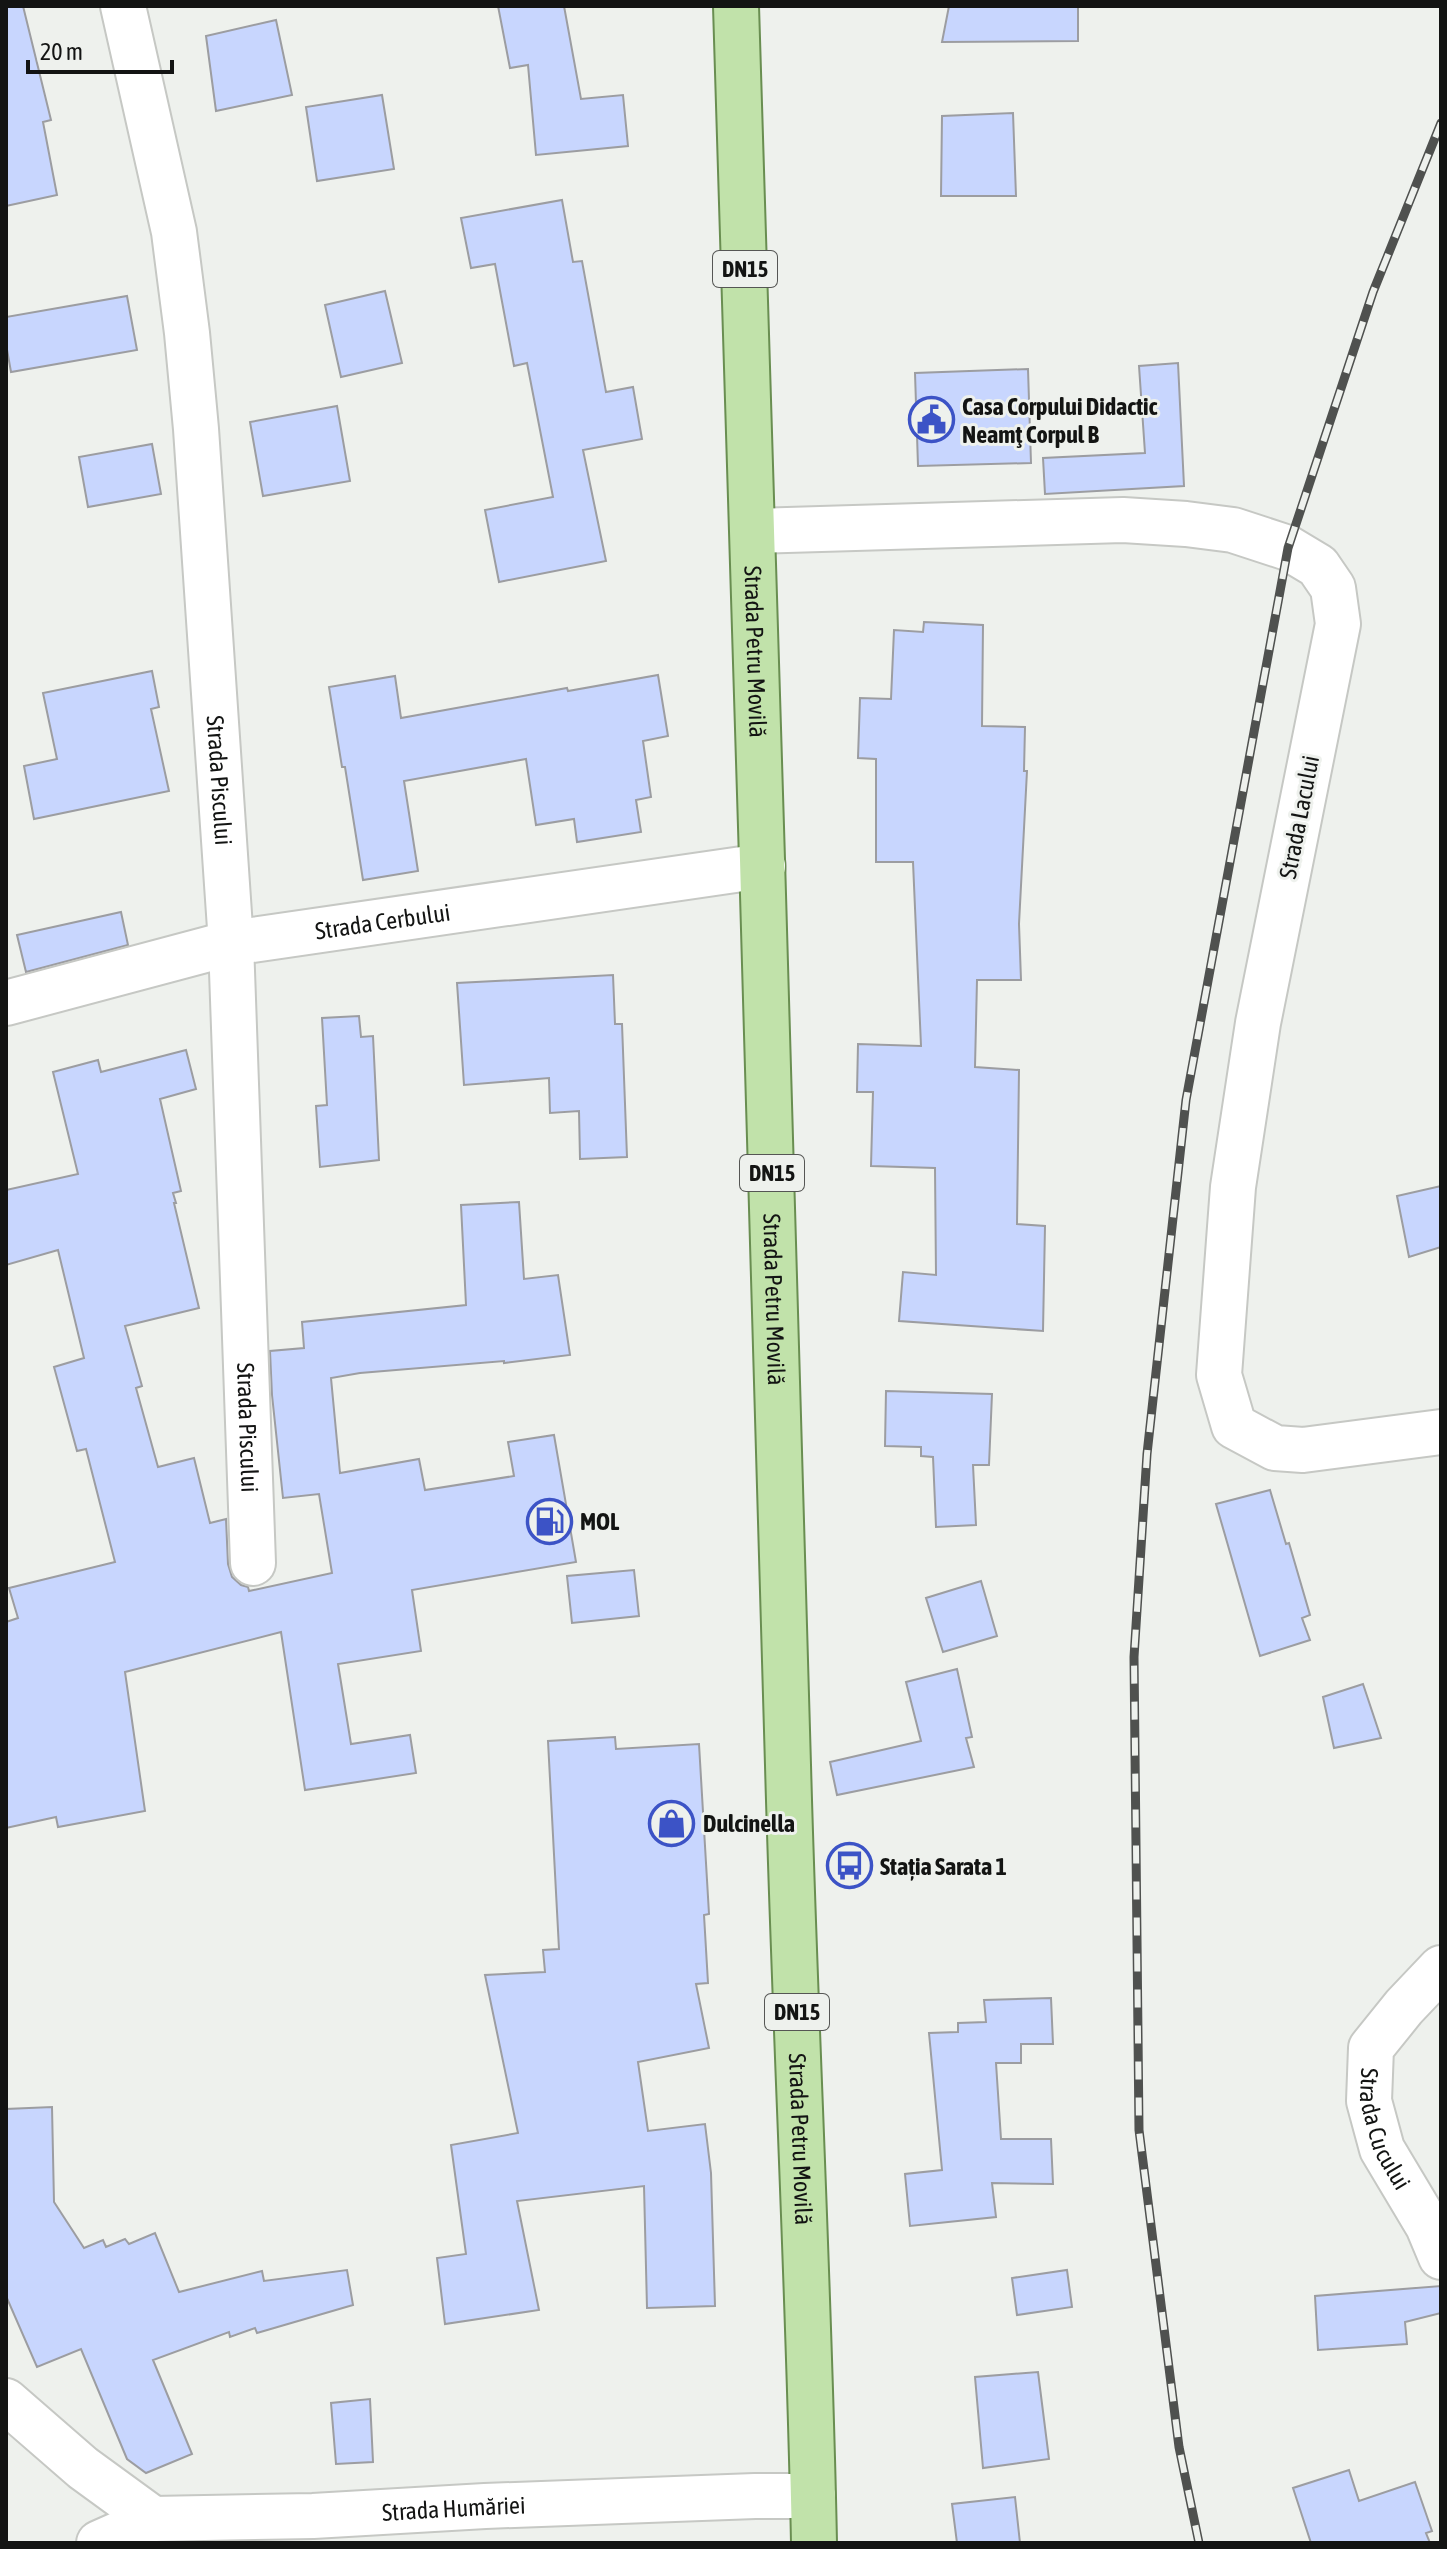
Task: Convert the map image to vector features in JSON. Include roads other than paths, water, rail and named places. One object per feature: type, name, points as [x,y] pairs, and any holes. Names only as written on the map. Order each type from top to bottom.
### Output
[{"type":"main road","name":"Strada Petru Movilă","points":[[736,6],[814,2543]]},
{"type":"street","name":"Strada Piscului","points":[[123,6],[174,232],[187,333],[231,943],[253,1563]]},
{"type":"street","name":"Strada Lacului","points":[[753,531],[1123,520],[1233,530],[1288,548],[1318,566],[1333,588],[1338,624],[1258,1023],[1233,1187],[1219,1375],[1234,1426],[1275,1448],[1303,1450],[1441,1432]]},
{"type":"street","name":"Strada Cerbului","points":[[6,1003],[231,943],[763,866]]},
{"type":"street","name":"Strada Cucului","points":[[1441,1968],[1371,2048],[1369,2101],[1382,2149],[1428,2226],[1441,2257]]},
{"type":"street","points":[[6,2401],[83,2468],[153,2519]]},
{"type":"street","name":"Strada Humăriei","points":[[99,2543],[153,2519],[313,2516],[485,2506],[813,2496]]},
{"type":"railway","points":[[1199,2543],[1179,2447],[1139,2130],[1134,1657],[1147,1454],[1186,1100],[1288,548],[1373,292],[1441,123]]},
{"type":"place","name":"Casa Corpului Didactic Neamţ Corpul B","points":[[931,420]]},
{"type":"place","name":"MOL","points":[[549,1521]]},
{"type":"place","name":"Dulcinella","points":[[672,1823]]},
{"type":"place","name":"Stația Sarata 1","points":[[849,1866]]}]
